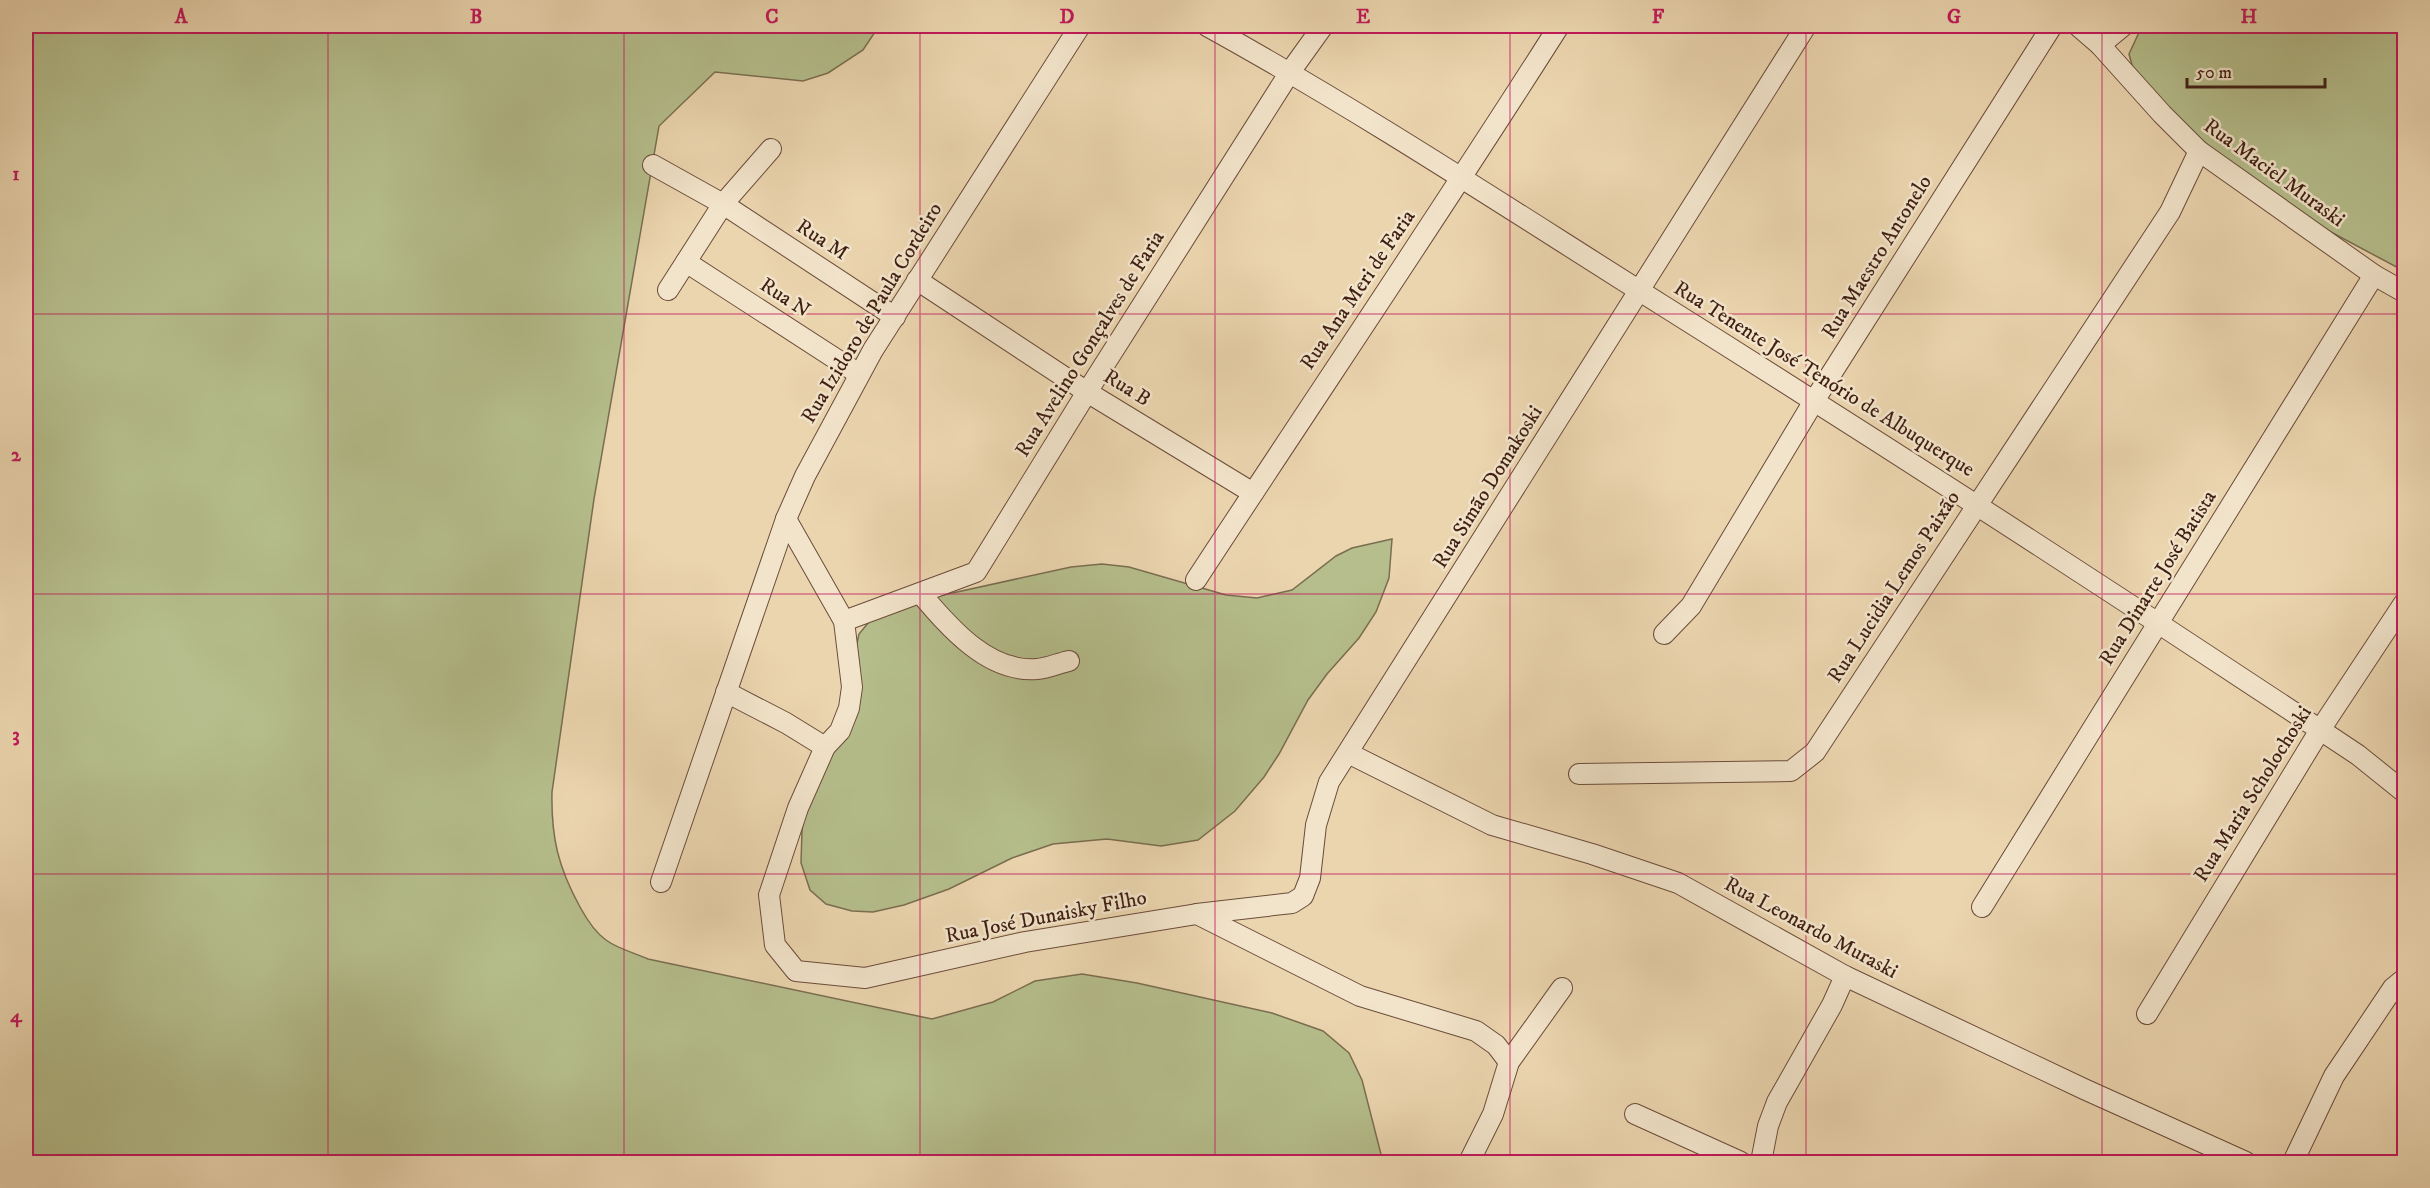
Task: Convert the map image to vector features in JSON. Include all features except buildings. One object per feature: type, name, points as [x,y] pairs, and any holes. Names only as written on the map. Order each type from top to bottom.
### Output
[{"type":"street","name":"Rua Izidoro de Paula Cordeiro","points":[[661,882],[786,519],[805,476],[859,374],[1080,26]]},
{"type":"street","name":"Rua Tenente José Tenório de Albuquerque","points":[[1207,26],[1290,72],[1463,177],[1977,504],[2358,755],[2404,792]]},
{"type":"street","name":"Rua Avelino Gonçalves de Faria","points":[[844,621],[976,572],[1290,72],[1323,26]]},
{"type":"street","name":"Rua Ana Meri de Faria","points":[[1196,580],[1388,286],[1463,177],[1559,26]]},
{"type":"street","name":"Rua Simão Domakoski","points":[[1197,914],[1292,903],[1303,896],[1310,878],[1316,825],[1329,782],[1806,26]]},
{"type":"street","name":"Rua Maestro Antonelo","points":[[1664,634],[1690,606],[1814,401],[2052,26]]},
{"type":"street","name":"Rua Maciel Muraski","points":[[2078,26],[2100,45],[2199,152],[2374,274],[2404,292]]},
{"type":"street","points":[[2100,45],[2123,26]]},
{"type":"street","points":[[668,290],[723,204],[771,149]]},
{"type":"street","name":"Rua Lucidia Lemos Paixão","points":[[1579,774],[1791,771],[1815,752],[2170,212],[2199,152]]},
{"type":"street","name":"Rua M","points":[[653,165],[723,204],[895,316]]},
{"type":"street","name":"Rua N","points":[[686,262],[859,374]]},
{"type":"street","name":"Rua Dinarte José Batista","points":[[1982,906],[2374,274]]},
{"type":"street","name":"Rua B","points":[[917,280],[1087,392],[1253,493]]},
{"type":"street","points":[[786,519],[844,621]]},
{"type":"street","points":[[921,594],[952,630],[982,653],[1011,666],[1036,669],[1069,661]]},
{"type":"street","name":"Rua Maria Scholochoski","points":[[2147,1014],[2320,730],[2404,603]]},
{"type":"street","name":"Rua José Dunaisky Filho","points":[[844,621],[852,687],[849,708],[840,731],[825,747],[798,808],[769,895],[775,945],[796,971],[865,978],[1025,942],[1197,914]]},
{"type":"street","points":[[726,692],[786,723],[825,747]]},
{"type":"street","name":"Rua Leonardo Muraski","points":[[1348,753],[1492,825],[1592,854],[1678,883],[1845,976],[2084,1089],[2246,1162]]},
{"type":"street","points":[[1197,914],[1360,996],[1476,1031],[1496,1045],[1509,1062]]},
{"type":"street","points":[[1761,1162],[1768,1126],[1777,1102],[1832,1005],[1845,976]]},
{"type":"street","points":[[2293,1162],[2334,1076],[2401,987]]},
{"type":"street","points":[[1469,1162],[1493,1114],[1509,1062],[1562,988]]},
{"type":"street","points":[[1635,1114],[1741,1162]]},
{"type":"green space","points":[[26,26],[879,26],[863,50],[828,73],[803,81],[715,72],[659,126],[594,499],[552,792],[557,851],[572,892],[582,911],[606,940],[648,959],[932,1019],[993,1002],[1035,981],[1082,974],[1137,983],[1272,1013],[1323,1031],[1349,1053],[1362,1080],[1383,1162],[26,1162]]},
{"type":"green space","points":[[2142,26],[2404,26],[2404,271],[2314,223],[2255,186],[2138,87],[2129,54]]},
{"type":"green space","points":[[1392,539],[1389,578],[1376,612],[1359,638],[1327,674],[1308,700],[1264,777],[1235,811],[1198,840],[1161,846],[1107,839],[1053,844],[1012,858],[949,889],[904,905],[873,912],[852,911],[826,904],[810,890],[801,863],[802,830],[810,781],[845,697],[859,634],[873,617],[925,599],[1071,567],[1102,564],[1129,567],[1226,595],[1257,598],[1292,590],[1336,556],[1352,548]]}]
